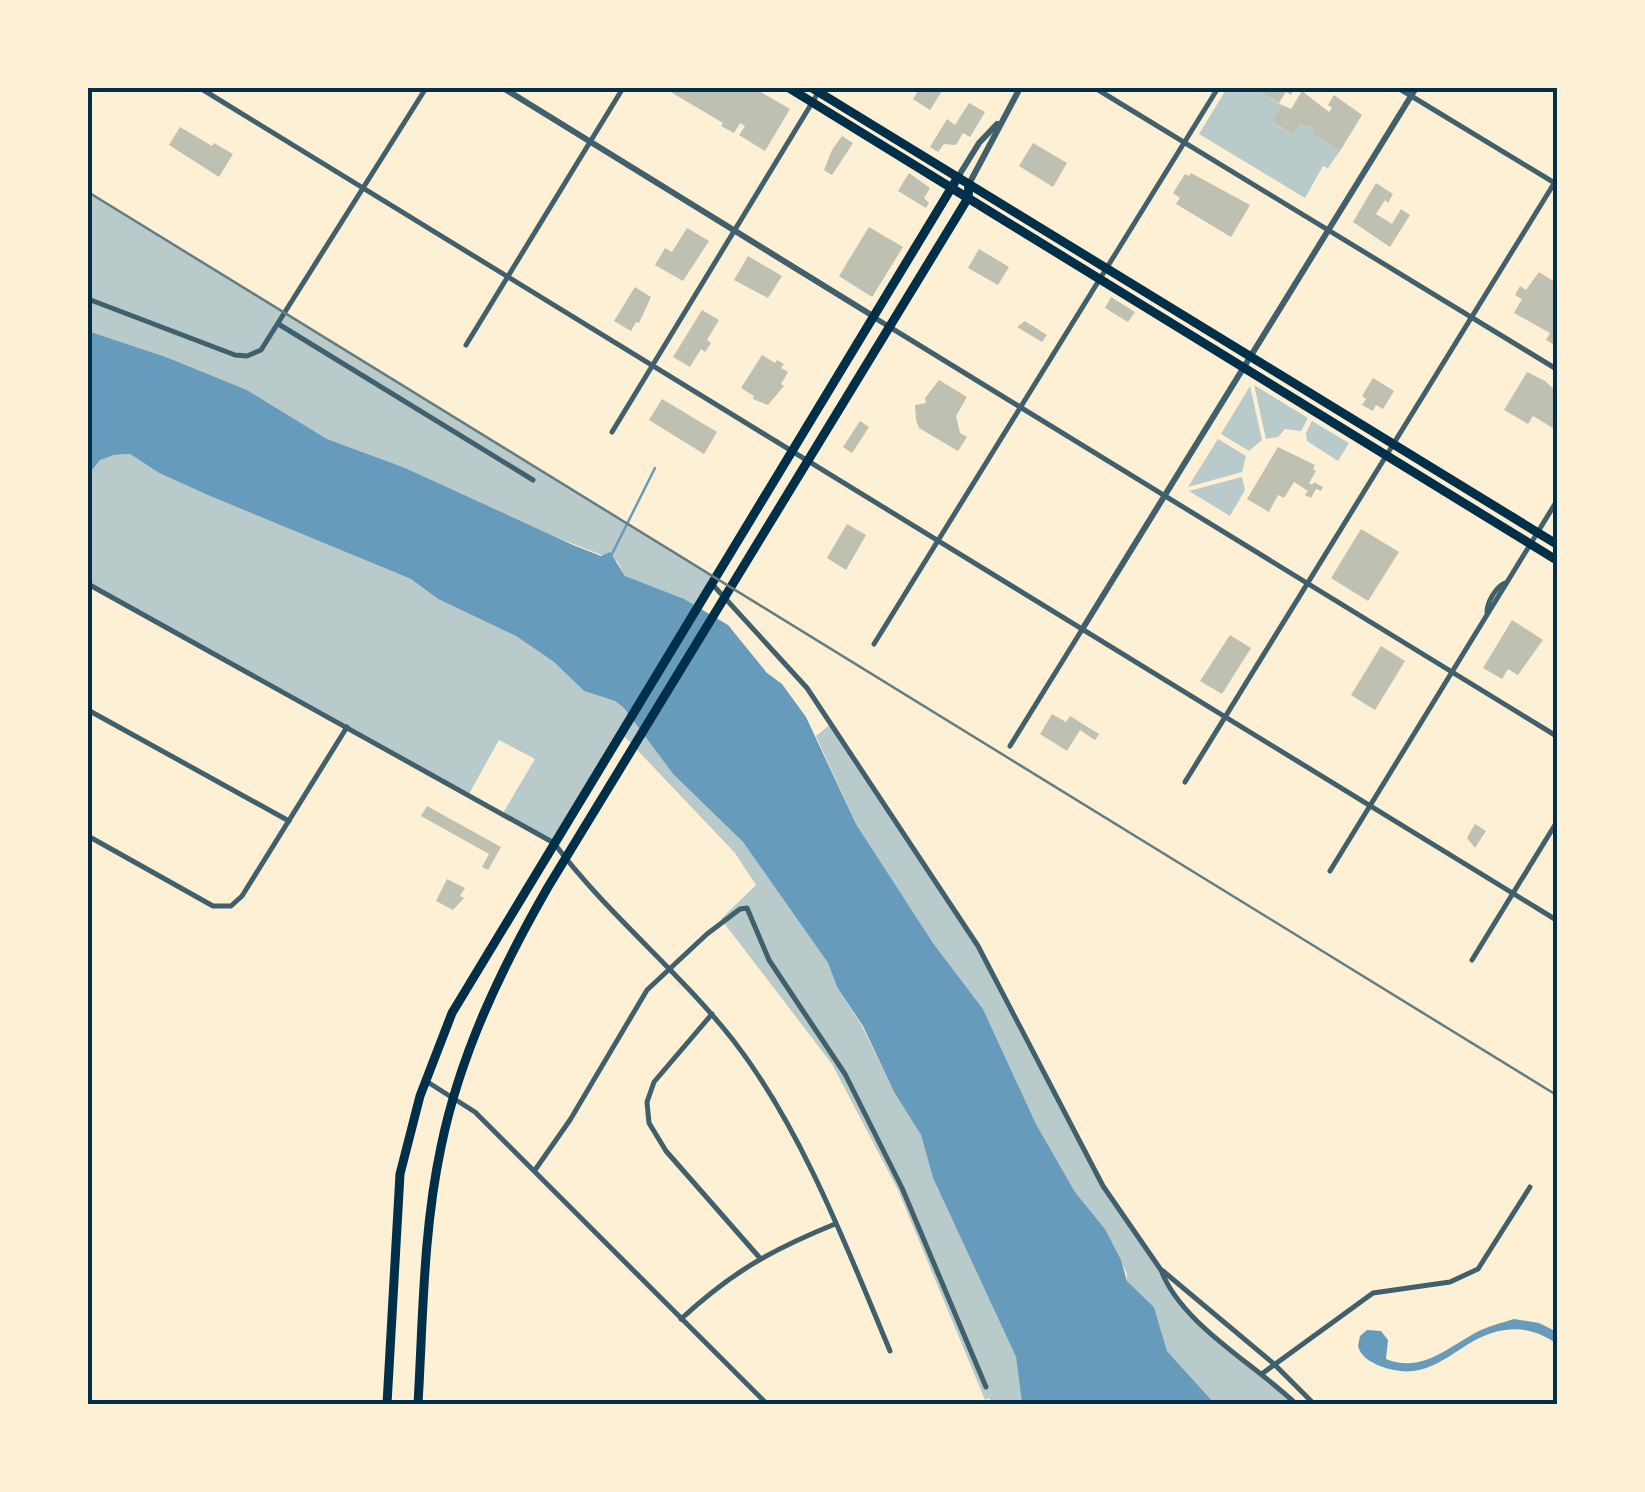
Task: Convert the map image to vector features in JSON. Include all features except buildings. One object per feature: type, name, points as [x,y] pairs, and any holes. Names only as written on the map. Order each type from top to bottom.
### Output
[{"type":"highway","points":[[789,88],[1558,561]]},
{"type":"highway","points":[[817,89],[1558,545]]},
{"type":"highway","points":[[387,1404],[398,1190],[408,1136],[452,1013],[958,177]]},
{"type":"highway","points":[[418,1404],[429,1230],[441,1146],[481,1018],[512,953],[566,858],[968,198],[970,184]]},
{"type":"highway","points":[[493,941],[512,953]]},
{"type":"street","points":[[200,88],[1558,921]]},
{"type":"street","points":[[88,300],[235,354],[247,356],[262,350],[426,88]]},
{"type":"street","points":[[502,88],[1558,737]]},
{"type":"street","points":[[466,345],[624,88]]},
{"type":"street","points":[[970,184],[1020,88]]},
{"type":"street","points":[[1095,88],[1558,370]]},
{"type":"street","points":[[874,644],[1218,88]]},
{"type":"street","points":[[1185,782],[1556,182],[1398,88]]},
{"type":"street","points":[[1010,746],[1416,88]]},
{"type":"street","points":[[612,432],[817,89]]},
{"type":"street","points":[[958,177],[979,143],[1001,120]]},
{"type":"street","points":[[280,325],[533,480]]},
{"type":"street","points":[[1330,872],[1487,612],[1487,606],[1500,585],[1506,583],[1558,499]]},
{"type":"street","points":[[88,584],[554,843],[712,1014],[770,1094],[835,1224],[890,1352]]},
{"type":"street","points":[[713,586],[791,667],[816,700],[978,946],[1103,1186],[1161,1270],[1166,1284],[1197,1322],[1296,1404]]},
{"type":"street","points":[[88,710],[289,821]]},
{"type":"street","points":[[88,836],[213,906],[231,906],[242,896],[347,727]]},
{"type":"street","points":[[1472,960],[1558,820]]},
{"type":"street","points":[[535,1170],[570,1120],[646,990],[723,921],[740,909],[749,910],[770,960],[845,1074],[902,1188],[986,1386]]},
{"type":"street","points":[[712,1014],[654,1082],[647,1102],[648,1123],[666,1150],[759,1257]]},
{"type":"street","points":[[426,1081],[475,1112],[768,1404]]},
{"type":"street","points":[[1262,1373],[1373,1293],[1450,1282],[1478,1269],[1530,1187]]},
{"type":"street","points":[[681,1319],[759,1257],[835,1224]]},
{"type":"street","points":[[1161,1270],[1274,1364],[1314,1404]]},
{"type":"shaded area","points":[[1227,88],[1252,88],[1282,105],[1273,123],[1294,135],[1300,124],[1313,128],[1313,134],[1340,151],[1328,168],[1323,166],[1305,198],[1199,134]]},
{"type":"shaded area","points":[[88,192],[717,578],[699,608],[625,576],[617,561],[530,527],[403,467],[327,439],[247,390],[88,331]]},
{"type":"shaded area","points":[[1254,385],[1308,418],[1301,431],[1285,429],[1278,437],[1266,439]]},
{"type":"shaded area","points":[[1250,386],[1262,440],[1249,451],[1221,434]]},
{"type":"shaded area","points":[[1312,421],[1349,443],[1338,461],[1307,441]]},
{"type":"shaded area","points":[[1218,439],[1246,456],[1242,472],[1188,487]]},
{"type":"shaded area","points":[[130,454],[159,473],[210,496],[411,579],[438,599],[516,636],[554,662],[584,691],[624,708],[673,774],[743,842],[828,963],[837,987],[921,1135],[933,1178],[1016,1357],[1022,1404],[992,1404],[989,1398],[985,1400],[898,1190],[832,1064],[721,919],[756,885],[735,853],[623,735],[554,843],[503,813],[535,759],[499,740],[469,794],[88,584],[87,499],[93,469],[102,458]]},
{"type":"shaded area","points":[[1242,477],[1245,490],[1230,516],[1189,491]]},
{"type":"shaded area","points":[[832,723],[978,946],[1092,1166],[1171,1290],[1220,1344],[1296,1404],[1215,1404],[1167,1351],[1154,1307],[1127,1281],[1105,1229],[1075,1192],[1036,1124],[983,1009],[933,943],[856,824],[816,736]]},
{"type":"water","points":[[88,331],[247,390],[327,439],[403,467],[573,545],[601,556],[610,552],[625,576],[684,599],[728,625],[767,673],[782,684],[806,717],[856,824],[933,943],[983,1009],[1036,1124],[1075,1192],[1105,1229],[1127,1281],[1154,1307],[1167,1351],[1215,1404],[1022,1404],[1016,1357],[933,1178],[921,1135],[894,1092],[863,1026],[837,987],[828,963],[743,842],[673,774],[624,708],[584,691],[554,662],[516,636],[438,599],[411,579],[210,496],[159,473],[130,454],[100,460],[88,475]]},
{"type":"water","points":[[1514,1319],[1539,1323],[1557,1332],[1557,1344],[1532,1332],[1505,1330],[1473,1341],[1432,1366],[1400,1371],[1369,1360],[1358,1346],[1360,1336],[1367,1330],[1381,1331],[1388,1340],[1386,1359],[1411,1363]]},
{"type":"waterway","points":[[611,556],[655,468]]},
{"type":"railway","points":[[88,192],[1558,1096]]}]
